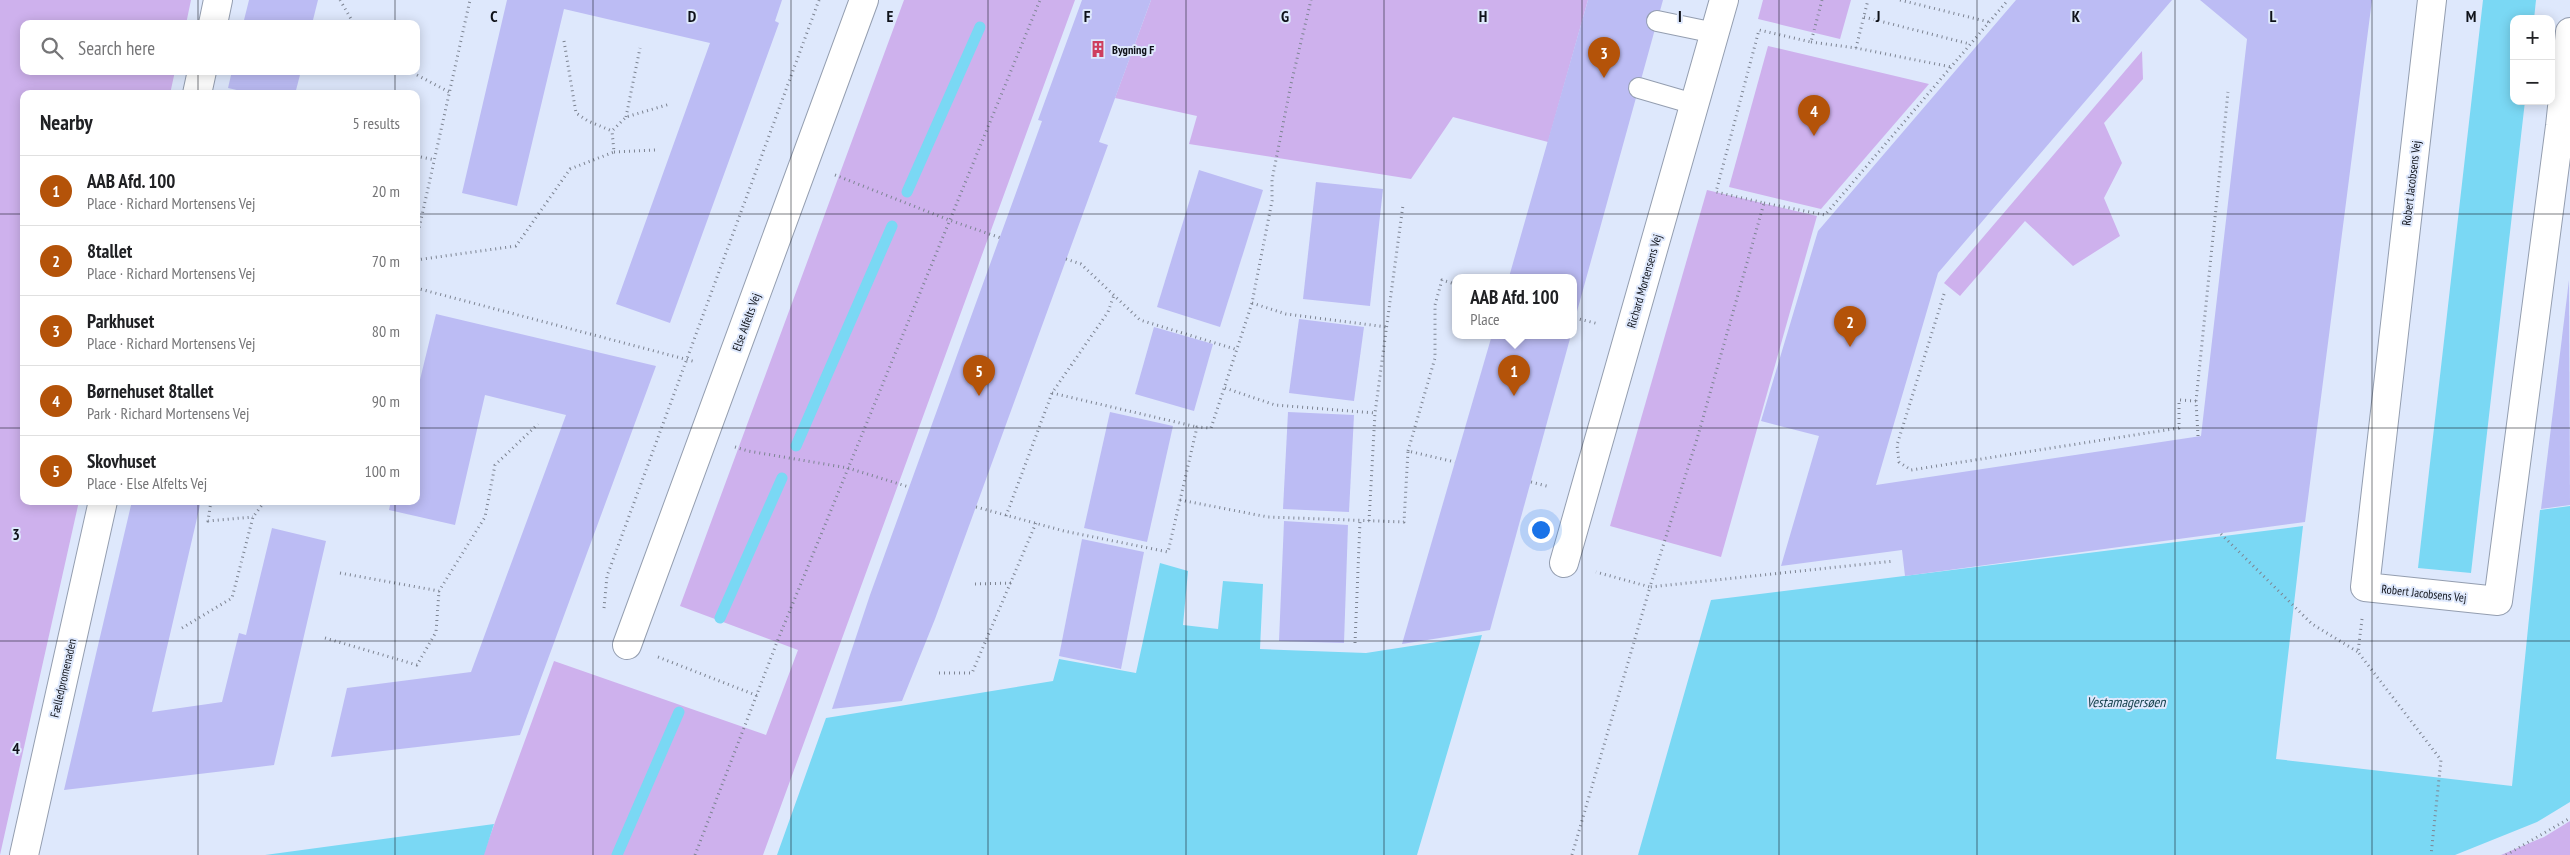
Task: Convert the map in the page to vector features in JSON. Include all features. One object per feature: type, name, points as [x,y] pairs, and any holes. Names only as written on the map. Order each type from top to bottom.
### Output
[{"type":"street","points":[[214,20],[218,0]]},
{"type":"street","name":"Else Alfelts Vej","points":[[627,644],[864,0]]},
{"type":"street","name":"Richard Mortensens Vej","points":[[1564,563],[1724,0]]},
{"type":"street","name":"Robert Jacobsens Vej","points":[[2432,0],[2365,587],[2498,601],[2560,126],[2570,32]]},
{"type":"street","points":[[198,90],[201,75]]},
{"type":"street","name":"Fælledpromenaden","points":[[24,855],[102,505]]},
{"type":"lane","points":[[1657,21],[1715,33]]},
{"type":"lane","points":[[1639,88],[1694,104]]},
{"type":"path","points":[[340,0],[352,20]]},
{"type":"path","points":[[420,224],[470,0]]},
{"type":"path","points":[[758,696],[627,644],[615,636],[608,624],[603,594],[607,576],[819,0]]},
{"type":"path","points":[[695,855],[758,696],[777,642],[1040,0]]},
{"type":"path","points":[[1052,393],[1197,427],[1211,428],[1252,303],[1272,201],[1272,180],[1285,113],[1311,0]]},
{"type":"path","points":[[1811,42],[1822,0]]},
{"type":"path","points":[[1856,48],[1868,0]]},
{"type":"path","points":[[1900,0],[1989,22]]},
{"type":"path","points":[[1951,67],[1856,48],[1811,42],[1759,30],[1716,192],[1825,215],[1951,67],[1970,44],[2008,0]]},
{"type":"path","points":[[1864,17],[1970,44]]},
{"type":"path","points":[[564,41],[576,113],[588,121],[612,131]]},
{"type":"path","points":[[626,117],[640,48]]},
{"type":"path","points":[[417,75],[450,92]]},
{"type":"path","points":[[2198,436],[2196,401],[2228,92]]},
{"type":"path","points":[[612,131],[626,117],[670,104]]},
{"type":"path","points":[[612,131],[614,152]]},
{"type":"path","points":[[420,259],[516,246],[570,169],[614,152],[655,150]]},
{"type":"path","points":[[420,157],[434,160]]},
{"type":"path","points":[[804,163],[949,220],[1001,238]]},
{"type":"path","points":[[1572,855],[1650,587],[1697,439],[1764,203]]},
{"type":"path","points":[[1369,521],[1374,413],[1403,205]]},
{"type":"path","points":[[1066,259],[1081,264],[1140,320],[1238,350]]},
{"type":"path","points":[[1180,500],[1268,516],[1404,522],[1408,451],[1435,358],[1436,305],[1442,280],[1452,283]]},
{"type":"path","points":[[420,289],[728,371]]},
{"type":"path","points":[[1944,294],[1897,445],[1899,462],[1911,470],[2179,428],[2179,400],[2196,401]]},
{"type":"path","points":[[1006,516],[1052,393],[1108,312],[1114,295]]},
{"type":"path","points":[[1252,303],[1286,314],[1387,327]]},
{"type":"path","points":[[1225,388],[1275,405],[1374,413]]},
{"type":"path","points":[[325,638],[418,665],[436,632],[439,591],[485,516],[495,465],[538,424]]},
{"type":"path","points":[[976,507],[1006,516],[1168,552],[1197,427]]},
{"type":"path","points":[[704,435],[748,451],[848,468],[909,487]]},
{"type":"path","points":[[1408,451],[1455,462]]},
{"type":"path","points":[[211,505],[208,521],[253,517]]},
{"type":"path","points":[[182,628],[232,598],[253,517],[262,505]]},
{"type":"path","points":[[1355,643],[1360,521]]},
{"type":"path","points":[[939,673],[972,673],[1036,523]]},
{"type":"path","points":[[2220,534],[2312,624],[2358,652],[2441,760],[2431,855]]},
{"type":"path","points":[[1564,563],[1650,587],[1894,561]]},
{"type":"path","points":[[340,572],[439,591]]},
{"type":"path","points":[[975,584],[1011,583]]},
{"type":"path","points":[[2358,652],[2365,587]]},
{"type":"path","points":[[2506,855],[2570,818]]},
{"type":"shaded area","points":[[0,0],[191,0],[187,20],[20,20],[20,75],[174,75],[171,90],[20,90],[20,505],[78,505],[0,855]]},
{"type":"shaded area","points":[[904,0],[1075,0],[763,855],[483,855],[554,661],[766,735],[798,650],[680,606]]},
{"type":"shaded area","points":[[1151,0],[1588,0],[1548,142],[1453,117],[1411,179],[1189,144],[1197,116],[1115,98]]},
{"type":"shaded area","points":[[1763,0],[1851,0],[1840,39],[1758,19]]},
{"type":"shaded area","points":[[1768,46],[1929,84],[1821,209],[1729,187]]},
{"type":"shaded area","points":[[2142,51],[2143,79],[2104,123],[2122,163],[2104,198],[2120,236],[2073,266],[2025,221],[1960,296],[1944,283]]},
{"type":"shaded area","points":[[1707,190],[1817,216],[1721,557],[1610,526]]},
{"type":"shaded area","points":[[2570,821],[2570,855],[2501,855],[2544,837]]},
{"type":"water","points":[[2483,0],[2536,0],[2534,15],[2510,15],[2510,105],[2525,105],[2471,573],[2418,568]]},
{"type":"water","name":"Vestamagersøen","points":[[2570,506],[2570,802],[2537,822],[2455,855],[1638,855],[1711,600],[2303,526],[2276,759],[2512,786],[2540,510]]},
{"type":"water","points":[[1160,563],[1188,571],[1183,625],[1218,629],[1223,581],[1263,584],[1260,649],[1366,653],[1482,635],[1417,855],[777,855],[826,718],[1053,681],[1059,659],[1136,673]]},
{"type":"water","points":[[494,824],[484,855],[265,855]]},
{"type":"building","points":[[249,0],[318,0],[313,20],[244,20]]},
{"type":"building","points":[[507,0],[782,0],[775,21],[779,23],[670,323],[616,304],[710,43],[564,9],[517,206],[462,193]]},
{"type":"building","points":[[1082,0],[1151,0],[1099,142],[1108,145],[935,619],[902,701],[832,709],[870,595],[1042,121],[1038,120]]},
{"type":"building","points":[[1588,0],[1663,0],[1577,312],[1577,274],[1510,274]]},
{"type":"building","points":[[2016,0],[2172,0],[1938,273],[1876,485],[2201,436],[2247,39],[2200,0],[2372,0],[2305,522],[1905,576],[1902,550],[1781,566],[1819,436],[1761,421],[1818,231]]},
{"type":"building","points":[[231,75],[300,75],[296,90],[237,90],[228,88]]},
{"type":"building","points":[[1199,170],[1263,190],[1220,327],[1157,307]]},
{"type":"building","points":[[1316,182],[1383,189],[1370,306],[1303,299]]},
{"type":"building","points":[[2569,280],[2570,505],[2541,509]]},
{"type":"building","points":[[436,314],[656,366],[520,735],[331,757],[347,688],[471,672],[566,415],[485,395],[455,525],[389,510],[390,505],[420,505],[420,380]]},
{"type":"building","points":[[1299,319],[1364,327],[1354,401],[1289,393]]},
{"type":"building","points":[[1154,327],[1213,344],[1194,411],[1135,394]]},
{"type":"building","points":[[1491,339],[1570,339],[1490,630],[1402,644]]},
{"type":"building","points":[[1110,412],[1173,426],[1147,542],[1084,528]]},
{"type":"building","points":[[1288,412],[1354,415],[1349,512],[1283,509]]},
{"type":"building","points":[[131,505],[200,505],[152,712],[222,702],[239,633],[246,635],[272,528],[326,541],[274,765],[64,790]]},
{"type":"building","points":[[1284,521],[1348,525],[1344,643],[1279,641]]},
{"type":"building","points":[[1082,539],[1144,552],[1121,669],[1059,656]]},
{"type":"waterway","points":[[907,192],[980,27]]},
{"type":"waterway","points":[[796,446],[892,226]]},
{"type":"waterway","points":[[720,618],[782,478]]},
{"type":"waterway","points":[[617,855],[679,712]]},
{"type":"place","name":"Bygning F","points":[[1098,49]]},
{"type":"place","name":"Parkhuset","points":[[1604,78]]},
{"type":"place","name":"Børnehuset 8tallet","points":[[1814,136]]},
{"type":"place","name":"8tallet","points":[[1850,347]]},
{"type":"place","name":"Skovhuset","points":[[979,396]]},
{"type":"place","name":"AAB Afd. 100","points":[[1514,396]]}]
